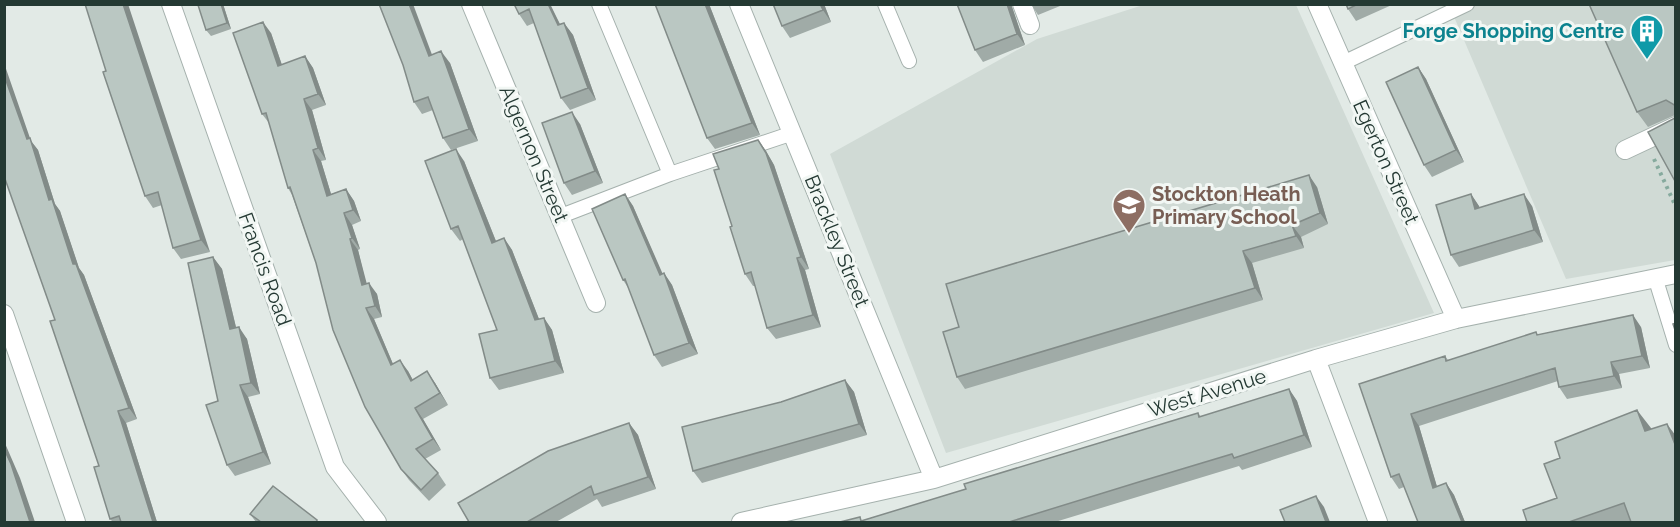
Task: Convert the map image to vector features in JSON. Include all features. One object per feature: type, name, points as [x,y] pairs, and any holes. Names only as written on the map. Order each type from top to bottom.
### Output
[{"type":"street","name":"Francis Road","points":[[171,4],[335,467],[377,522]]},
{"type":"street","name":"Algernon Street","points":[[471,4],[596,303]]},
{"type":"street","name":"Brackley Street","points":[[739,4],[934,479]]},
{"type":"street","points":[[1022,4],[1030,25]]},
{"type":"street","name":"Egerton Street","points":[[1317,4],[1456,319]]},
{"type":"street","points":[[1625,150],[1676,126]]},
{"type":"street","name":"West Avenue","points":[[749,522],[934,479],[1316,359],[1456,319],[1676,274]]},
{"type":"street","points":[[4,314],[76,522]]},
{"type":"street","points":[[1316,359],[1378,522]]},
{"type":"lane","points":[[599,4],[670,174]]},
{"type":"lane","points":[[885,4],[909,61]]},
{"type":"lane","points":[[1343,63],[1467,4]]},
{"type":"lane","points":[[561,216],[670,174],[793,133]]},
{"type":"lane","points":[[1655,277],[1676,345]]},
{"type":"path","points":[[1645,140],[1676,207]]},
{"type":"shaded area","name":"Stockton Heath Primary School","points":[[1143,5],[1296,5],[1434,313],[946,453],[830,154],[1037,39]]},
{"type":"shaded area","points":[[1449,5],[1675,5],[1675,260],[1566,279]]},
{"type":"building","points":[[85,4],[123,4],[201,240],[173,248],[158,192],[145,196],[103,72],[106,71]]},
{"type":"building","points":[[221,4],[227,23],[206,30],[198,5]]},
{"type":"building","points":[[379,4],[409,4],[429,56],[441,51],[469,129],[443,138],[428,97],[414,102],[403,65]]},
{"type":"building","points":[[514,4],[548,4],[558,25],[564,23],[588,88],[561,98],[529,9],[519,14]]},
{"type":"building","points":[[655,4],[705,4],[752,123],[707,138]]},
{"type":"building","points":[[773,4],[820,4],[823,10],[782,26]]},
{"type":"building","points":[[957,4],[1007,4],[1017,34],[975,50]]},
{"type":"building","points":[[1346,4],[1358,4],[1348,9]]},
{"type":"building","name":"Forge Shopping Centre","points":[[1589,4],[1676,4],[1676,106],[1666,100],[1637,112]]},
{"type":"building","points":[[263,22],[278,66],[305,56],[318,94],[304,99],[318,148],[313,150],[327,196],[346,189],[353,210],[344,213],[352,238],[350,239],[362,285],[369,283],[375,306],[366,308],[391,365],[400,360],[411,381],[427,371],[440,393],[415,408],[433,439],[416,449],[438,473],[421,490],[401,469],[365,407],[333,330],[316,263],[290,187],[288,188],[266,113],[262,114],[233,33]]},
{"type":"building","points":[[1418,67],[1456,150],[1424,165],[1386,82]]},
{"type":"building","points":[[4,75],[27,139],[30,138],[49,200],[52,199],[73,264],[76,264],[129,408],[118,411],[153,522],[121,522],[119,516],[110,519],[94,467],[99,466],[50,321],[55,320],[4,176]]},
{"type":"building","points":[[1676,107],[1676,183],[1648,132],[1675,118]]},
{"type":"building","points":[[572,112],[595,171],[564,183],[542,123]]},
{"type":"building","points":[[758,140],[766,153],[801,257],[797,258],[813,315],[767,328],[751,272],[745,274],[730,227],[732,226],[714,170],[719,169],[713,154]]},
{"type":"building","points":[[456,149],[492,243],[504,238],[535,320],[544,318],[555,361],[490,378],[479,334],[497,330],[458,226],[451,229],[425,161]]},
{"type":"building","points":[[1309,175],[1320,213],[1292,225],[1296,236],[1243,251],[1255,288],[957,377],[943,332],[959,327],[946,284]]},
{"type":"building","points":[[625,194],[660,275],[664,273],[689,343],[654,355],[625,279],[623,280],[592,209]]},
{"type":"building","points":[[1471,194],[1475,209],[1524,194],[1534,230],[1451,255],[1436,205]]},
{"type":"building","points":[[213,257],[230,329],[239,327],[251,383],[240,385],[263,452],[227,465],[206,405],[218,401],[188,263]]},
{"type":"building","points":[[1633,315],[1642,356],[1611,362],[1614,376],[1559,387],[1555,368],[1411,414],[1433,488],[1446,483],[1462,522],[1418,522],[1399,474],[1391,477],[1359,384],[1445,356],[1446,361],[1536,332],[1537,335]]},
{"type":"building","points":[[845,380],[859,424],[693,471],[682,427],[781,402]]},
{"type":"building","points":[[1289,389],[1304,435],[1234,458],[1232,454],[1009,522],[840,522],[860,517],[861,521],[966,489],[964,484],[1198,413],[1199,417]]},
{"type":"building","points":[[1637,410],[1645,431],[1667,424],[1676,447],[1676,522],[1631,522],[1624,503],[1569,522],[1527,522],[1523,510],[1557,498],[1544,464],[1560,458],[1555,442]]},
{"type":"building","points":[[629,423],[648,477],[594,495],[591,486],[527,522],[469,522],[458,503],[548,451]]},
{"type":"building","points":[[4,449],[11,464],[30,522],[4,522]]},
{"type":"building","points":[[273,486],[317,520],[316,522],[261,522],[250,514]]},
{"type":"building","points":[[1316,496],[1326,522],[1285,522],[1280,510]]},
{"type":"place","name":"Forge Shopping Centre","points":[[1647,60]]},
{"type":"place","name":"Stockton Heath Primary School","points":[[1129,234]]}]
